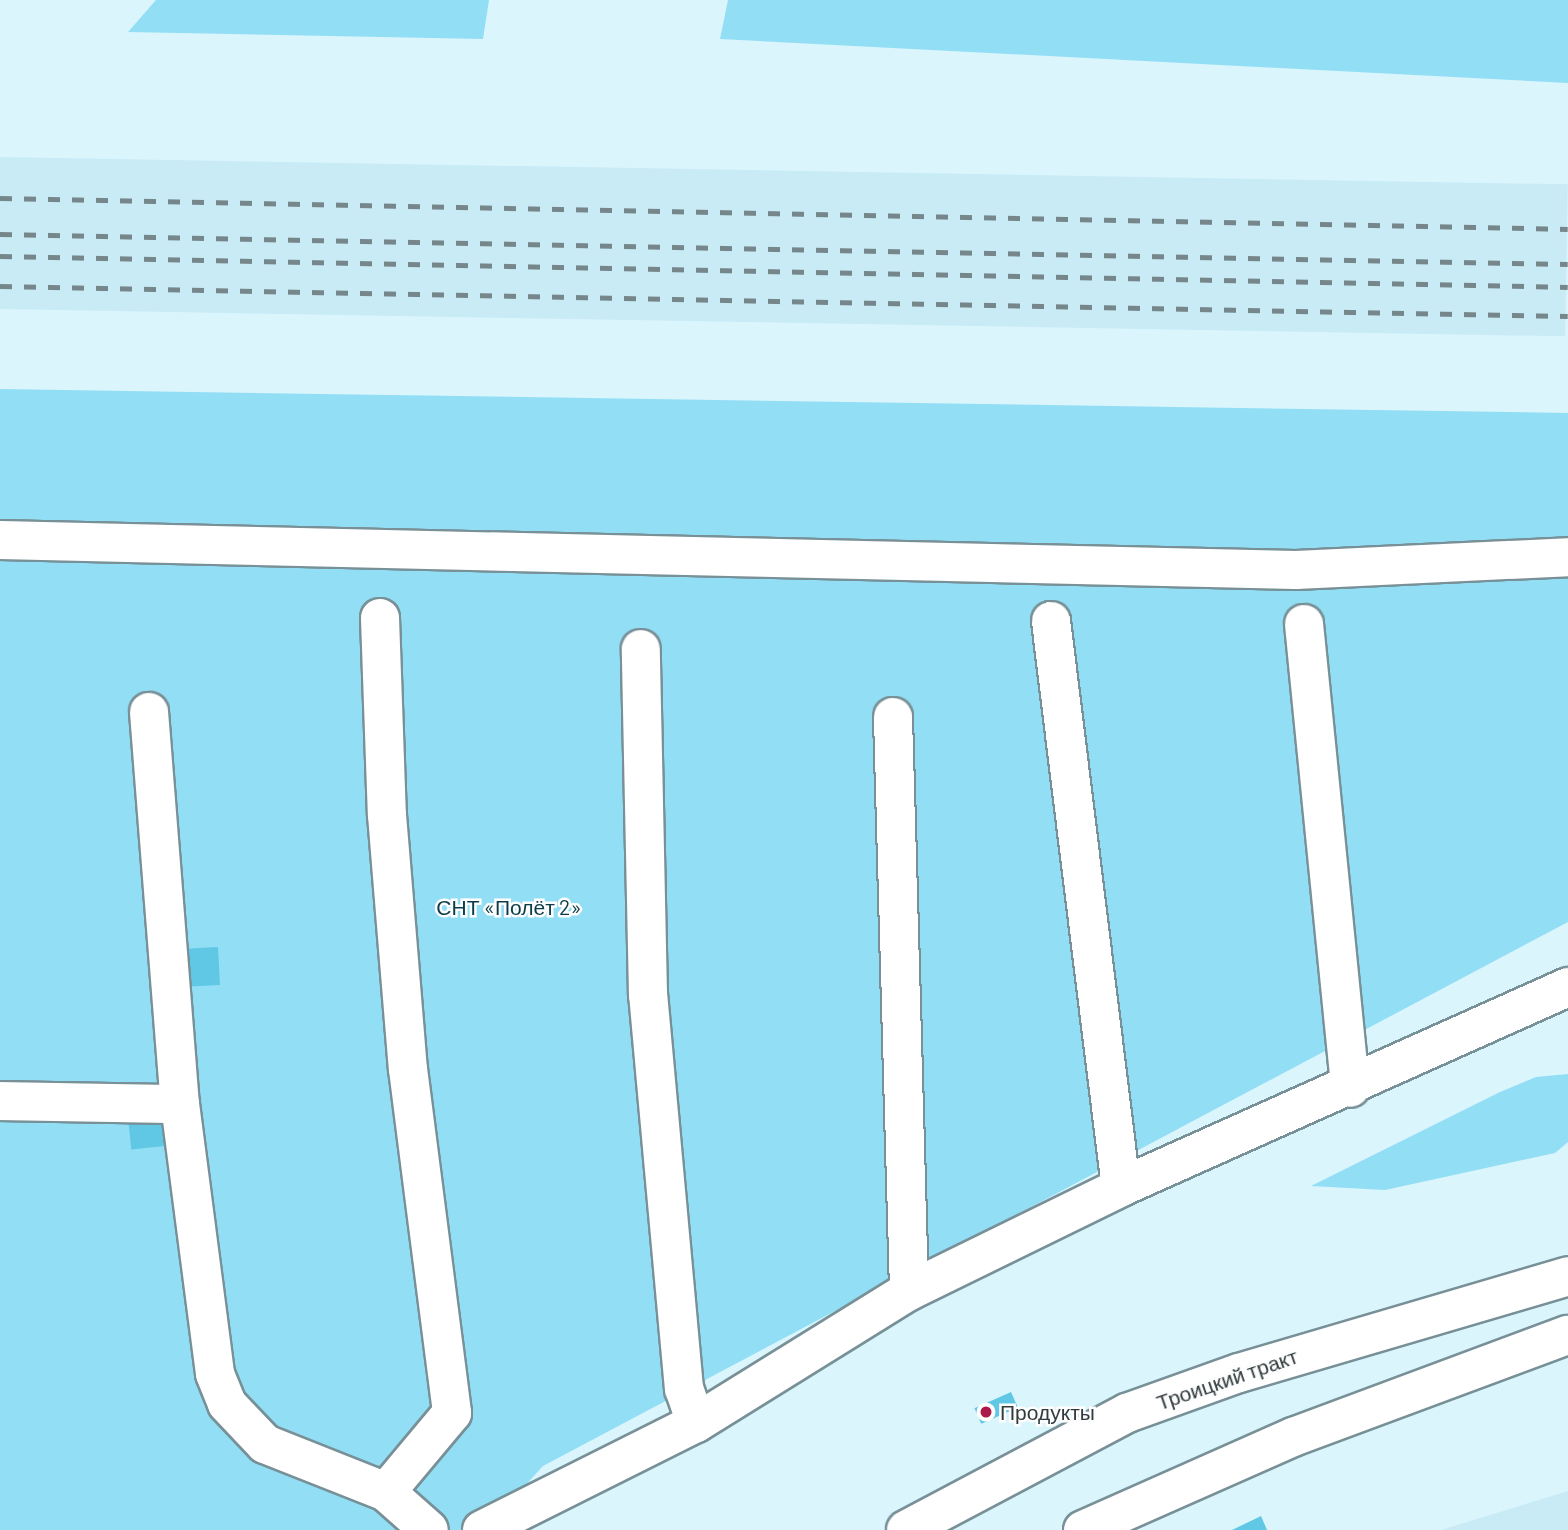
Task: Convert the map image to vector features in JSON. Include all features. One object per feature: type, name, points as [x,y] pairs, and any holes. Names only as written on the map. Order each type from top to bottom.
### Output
[{"type":"main road","points":[[0,540],[1296,570],[1568,557]]},
{"type":"main road","points":[[380,618],[387,815],[407,1056],[452,1413],[386,1492]]},
{"type":"main road","points":[[1051,621],[1121,1187]]},
{"type":"main road","points":[[1304,624],[1350,1088]]},
{"type":"main road","points":[[641,649],[648,995],[684,1389],[696,1423]]},
{"type":"main road","points":[[149,712],[180,1104],[215,1374],[227,1404],[265,1444],[386,1492],[429,1530]]},
{"type":"main road","points":[[893,717],[909,1290]]},
{"type":"main road","points":[[482,1530],[696,1423],[909,1290],[1121,1187],[1350,1088],[1568,987]]},
{"type":"main road","points":[[0,1101],[180,1104]]},
{"type":"main road","name":"Троицкий тракт","points":[[906,1530],[1127,1413],[1239,1373],[1568,1276]]},
{"type":"main road","points":[[1083,1530],[1192,1478],[1568,1335]]},
{"type":"main road","points":[[1510,1355],[1568,1347]]},
{"type":"shaded area","points":[[0,157],[1568,184],[1565,336],[0,309]]},
{"type":"shaded area","points":[[1568,1491],[1568,1530],[1441,1530]]},
{"type":"green space","points":[[156,0],[489,0],[483,39],[128,32]]},
{"type":"green space","points":[[728,0],[1568,0],[1568,83],[720,39]]},
{"type":"green space","name":"СНТ «Полёт 2»","points":[[0,389],[1568,413],[1568,922],[543,1466],[485,1530],[0,1530]]},
{"type":"green space","points":[[1568,1074],[1568,1142],[1555,1153],[1385,1190],[1311,1186],[1500,1092],[1536,1077]]},
{"type":"building","points":[[218,947],[220,985],[174,987],[172,949]]},
{"type":"building","points":[[164,1116],[167,1146],[131,1150],[128,1120]]},
{"type":"building","points":[[1011,1392],[1018,1408],[981,1424],[974,1408]]},
{"type":"building","points":[[1261,1516],[1267,1530],[1232,1530]]},
{"type":"railway","points":[[0,198],[1568,229]]},
{"type":"railway","points":[[0,234],[1568,264]]},
{"type":"railway","points":[[0,256],[1568,287]]},
{"type":"railway","points":[[0,286],[1568,316]]},
{"type":"place","name":"Продукты","points":[[986,1412]]}]
